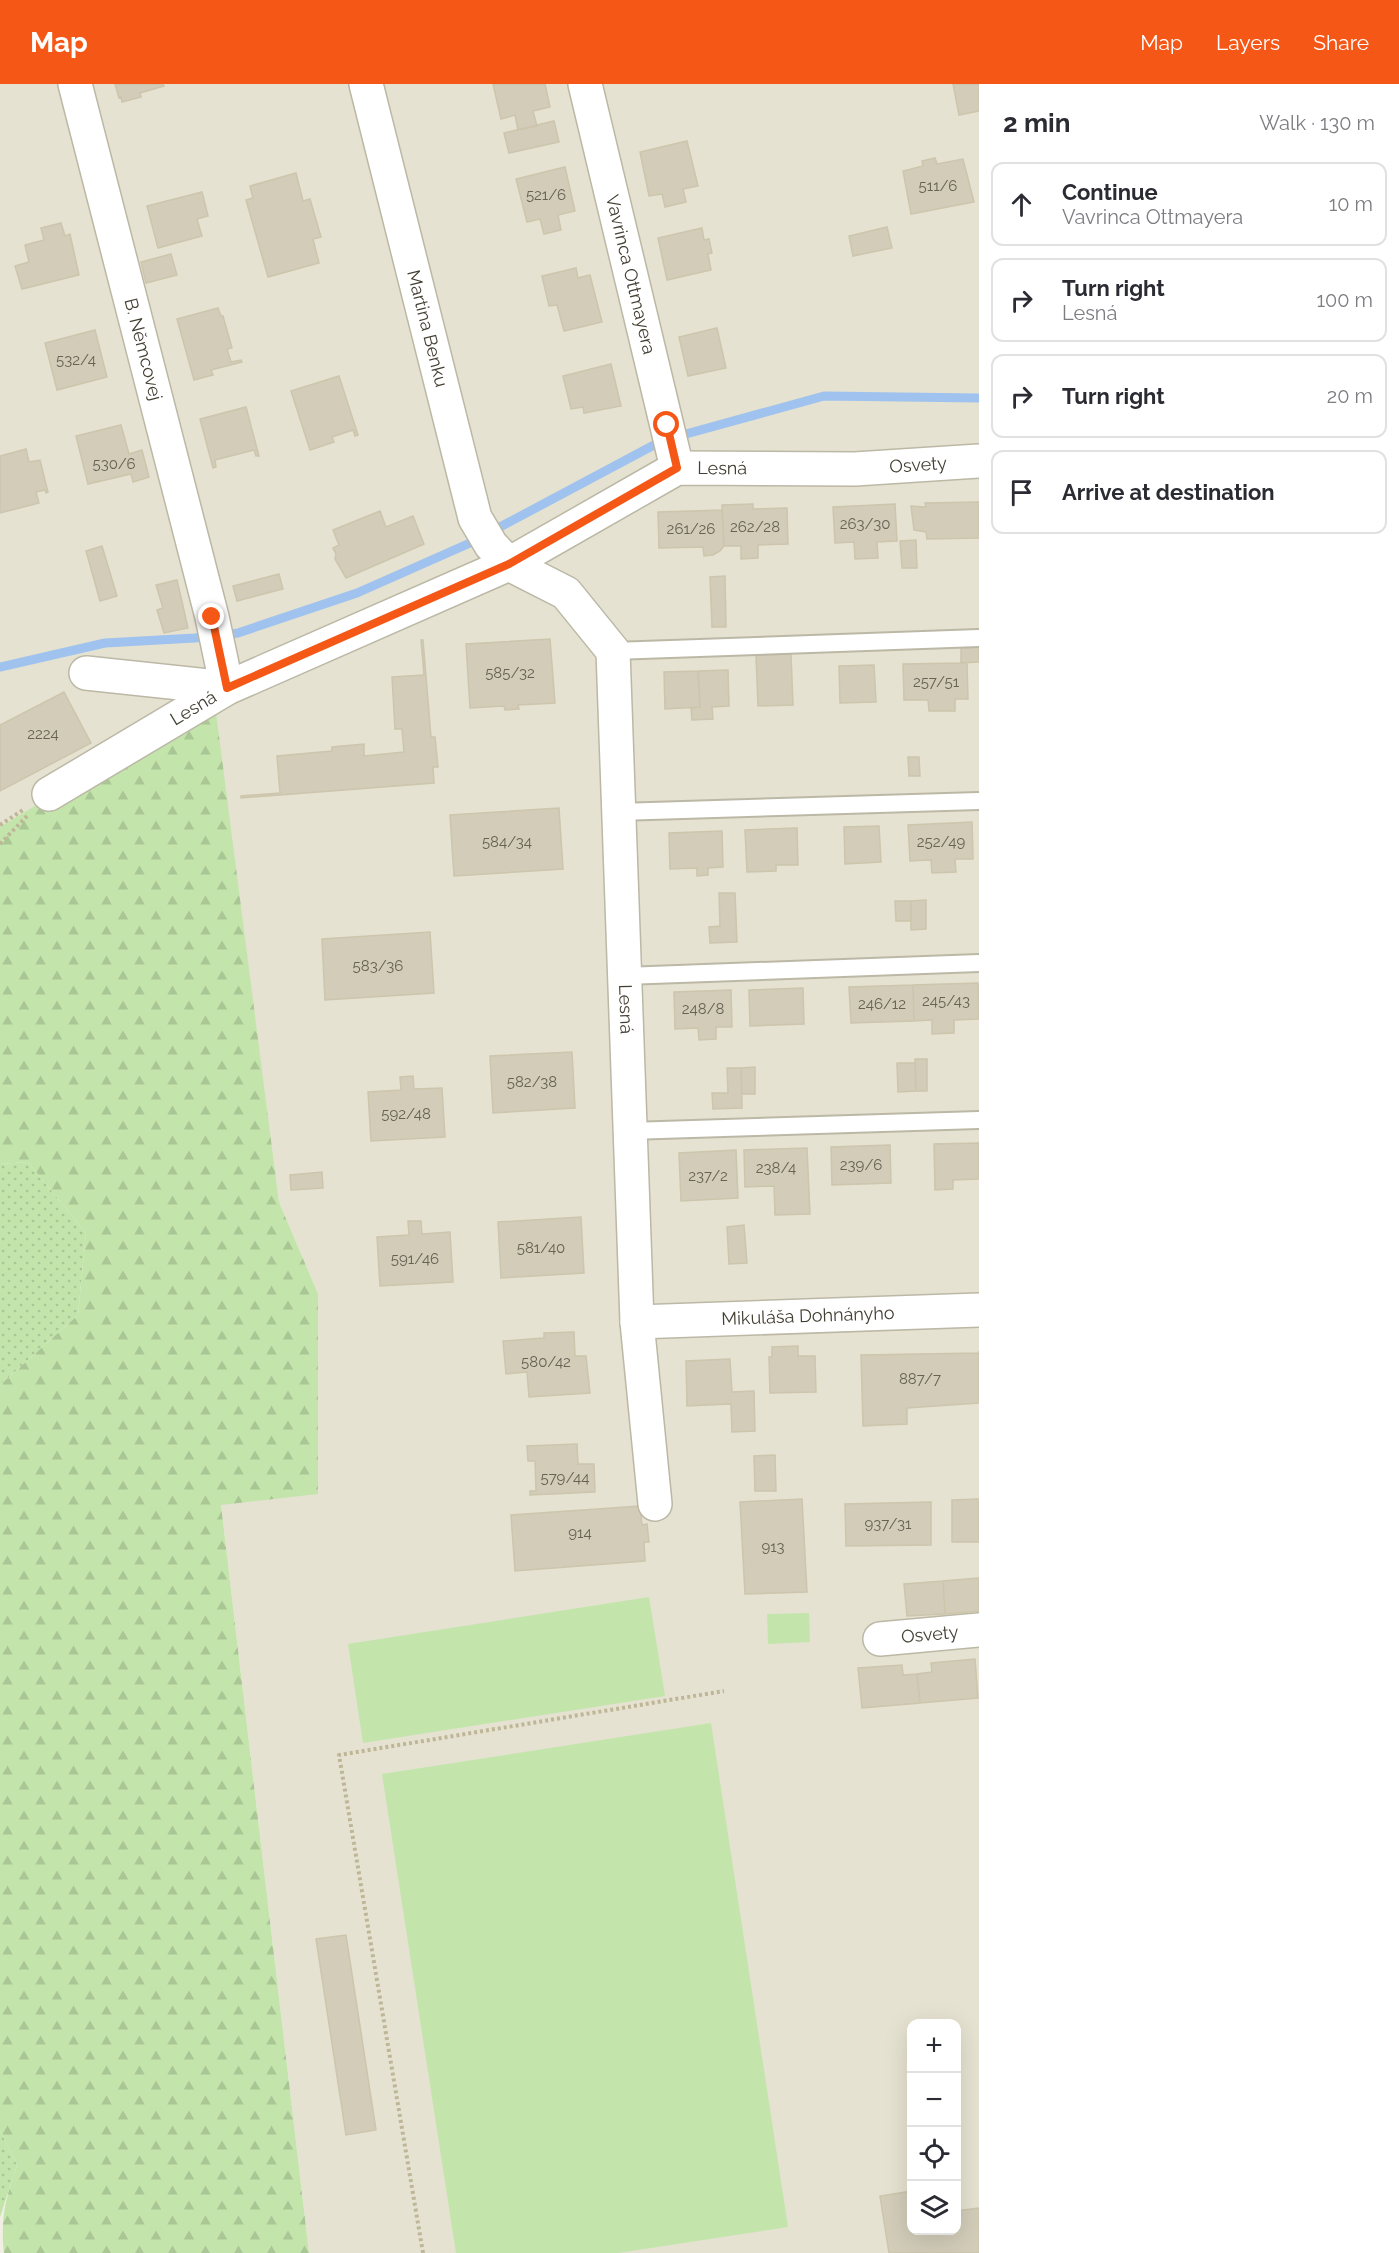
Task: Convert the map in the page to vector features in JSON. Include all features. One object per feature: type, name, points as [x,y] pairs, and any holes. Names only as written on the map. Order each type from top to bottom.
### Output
[{"type":"street","name":"B. Němcovej","points":[[75,84],[212,617],[227,688]]},
{"type":"street","name":"Martina Benku","points":[[366,84],[491,543]]},
{"type":"street","name":"Vavrinca Ottmayera","points":[[585,84],[673,449]]},
{"type":"street","name":"Lesná","points":[[49,794],[227,688],[491,543],[673,449],[855,469]]},
{"type":"street","name":"Osvety","points":[[855,469],[979,460]]},
{"type":"street","points":[[491,543],[566,594],[614,651]]},
{"type":"street","name":"Lesná","points":[[614,651],[637,1322],[655,1504]]},
{"type":"street","points":[[86,673],[227,688]]},
{"type":"street","name":"Mikuláša Dohnányho","points":[[637,1322],[979,1310]]},
{"type":"street","name":"Osvety","points":[[880,1639],[979,1630]]},
{"type":"lane","points":[[614,651],[979,638]]},
{"type":"lane","points":[[618,812],[979,801]]},
{"type":"lane","points":[[624,976],[979,963]]},
{"type":"lane","points":[[629,1131],[979,1120]]},
{"type":"path","points":[[423,2253],[339,1755],[724,1691]]},
{"type":"shaded area","points":[[0,84],[979,84],[979,2253],[309,2253],[221,1505],[318,1294],[279,1202],[213,698],[0,827]]},
{"type":"green space","points":[[214,697],[279,1202],[318,1294],[318,1494],[221,1505],[309,2253],[4,2253],[5,2208],[17,2165],[0,2130],[0,1385],[78,1315],[86,1233],[28,1162],[0,1164],[0,827]]},
{"type":"green space","points":[[28,1162],[86,1233],[78,1315],[0,1385],[0,1164]]},
{"type":"green space","points":[[649,1597],[665,1696],[363,1743],[348,1644]]},
{"type":"green space","points":[[809,1613],[810,1642],[768,1644],[767,1614]]},
{"type":"green space","points":[[711,1723],[788,2227],[618,2253],[456,2253],[382,1774]]},
{"type":"green space","points":[[0,2130],[17,2165],[0,2217]]},
{"type":"building","points":[[115,84],[163,84],[164,86],[140,93],[141,97],[122,102]]},
{"type":"building","points":[[493,84],[545,84],[550,107],[533,111],[537,126],[518,130],[515,115],[501,119]]},
{"type":"building","points":[[953,84],[979,84],[979,111],[959,115]]},
{"type":"building","points":[[554,121],[559,142],[509,153],[504,133]]},
{"type":"building","points":[[687,141],[698,186],[683,189],[686,202],[665,207],[662,194],[649,196],[640,152]]},
{"type":"building","points":[[935,158],[937,164],[963,159],[974,202],[911,214],[903,171],[923,166],[922,161]]},
{"type":"building","points":[[565,167],[575,211],[558,215],[561,230],[544,234],[540,219],[527,222],[516,179]]},
{"type":"building","points":[[296,173],[303,201],[310,199],[321,237],[313,239],[319,263],[268,277],[246,200],[253,198],[250,186]]},
{"type":"building","points":[[202,192],[208,216],[197,219],[202,236],[158,248],[147,206]]},
{"type":"building","points":[[61,223],[65,236],[70,234],[79,275],[22,289],[15,266],[29,262],[25,245],[44,240],[41,228]]},
{"type":"building","points":[[887,227],[892,248],[853,256],[849,236]]},
{"type":"building","points":[[702,228],[704,240],[709,239],[712,253],[708,254],[711,270],[667,280],[658,238]]},
{"type":"building","points":[[171,254],[177,275],[146,283],[141,262]]},
{"type":"building","points":[[576,268],[578,278],[590,275],[602,322],[564,331],[557,305],[549,306],[542,276]]},
{"type":"building","points":[[218,308],[223,316],[232,348],[227,349],[231,362],[241,360],[242,362],[211,370],[213,375],[194,380],[177,319]]},
{"type":"building","points":[[717,328],[726,368],[688,376],[679,337]]},
{"type":"building","points":[[95,330],[107,377],[57,390],[45,343]]},
{"type":"building","points":[[611,364],[621,406],[584,413],[583,407],[571,409],[563,376]]},
{"type":"building","points":[[339,376],[358,435],[355,436],[353,430],[332,437],[334,442],[310,450],[291,391]]},
{"type":"building","points":[[246,407],[259,456],[256,456],[254,450],[215,460],[216,467],[213,468],[200,419]]},
{"type":"building","points":[[121,425],[129,454],[142,450],[149,477],[133,482],[131,474],[88,484],[76,436]]},
{"type":"building","points":[[26,449],[29,462],[40,460],[48,492],[46,493],[45,490],[36,492],[39,503],[0,513],[0,456]]},
{"type":"building","points":[[979,502],[979,538],[927,539],[926,532],[914,530],[911,506],[926,507],[925,503]]},
{"type":"building","points":[[753,504],[753,509],[787,508],[788,544],[758,545],[758,558],[741,559],[741,546],[724,546],[722,505]]},
{"type":"building","points":[[895,504],[897,541],[877,542],[878,558],[855,559],[854,542],[835,543],[833,507]]},
{"type":"building","points":[[722,510],[724,546],[720,551],[704,556],[703,547],[659,548],[658,512]]},
{"type":"building","points":[[380,511],[386,527],[413,516],[424,544],[346,578],[335,559],[336,554],[333,548],[339,545],[333,530]]},
{"type":"building","points":[[916,540],[917,568],[902,568],[900,541]]},
{"type":"building","points":[[102,546],[117,596],[100,601],[86,551]]},
{"type":"building","points":[[279,574],[283,589],[237,601],[233,586]]},
{"type":"building","points":[[725,576],[726,627],[712,627],[710,577]]},
{"type":"building","points":[[177,580],[188,628],[164,633],[157,610],[163,608],[156,585]]},
{"type":"building","points":[[550,639],[555,703],[518,705],[519,709],[505,710],[504,706],[470,708],[466,644]]},
{"type":"building","points":[[421,640],[423,640],[431,737],[435,737],[438,767],[433,767],[434,783],[241,798],[241,796],[280,793],[277,756],[332,751],[332,747],[364,744],[364,756],[404,752],[402,729],[395,729],[392,677],[424,675]]},
{"type":"building","points":[[979,647],[979,662],[961,663],[961,648]]},
{"type":"building","points":[[791,654],[793,705],[758,706],[756,655]]},
{"type":"building","points":[[967,663],[968,699],[955,699],[955,711],[929,711],[928,700],[904,700],[903,664]]},
{"type":"building","points":[[874,665],[876,702],[840,703],[839,666]]},
{"type":"building","points":[[728,670],[729,706],[712,707],[713,719],[692,720],[691,708],[700,707],[698,671]]},
{"type":"building","points":[[698,671],[700,707],[665,709],[664,672]]},
{"type":"building","points":[[64,692],[91,743],[0,791],[0,725]]},
{"type":"building","points":[[908,757],[919,757],[920,776],[909,776]]},
{"type":"building","points":[[559,808],[563,869],[454,876],[450,815]]},
{"type":"building","points":[[972,822],[973,859],[955,859],[956,872],[932,873],[931,860],[910,861],[908,825]]},
{"type":"building","points":[[879,826],[881,862],[845,864],[844,827]]},
{"type":"building","points":[[797,828],[798,865],[776,865],[776,871],[747,872],[745,830]]},
{"type":"building","points":[[722,831],[723,867],[708,868],[708,875],[697,876],[697,868],[670,869],[669,833]]},
{"type":"building","points":[[719,893],[735,893],[737,942],[710,943],[709,927],[720,926]]},
{"type":"building","points":[[926,900],[926,929],[911,930],[911,901]]},
{"type":"building","points":[[895,901],[911,901],[911,921],[896,921]]},
{"type":"building","points":[[430,932],[434,993],[325,1000],[322,939]]},
{"type":"building","points":[[978,983],[979,1019],[954,1020],[954,1033],[932,1034],[932,1020],[914,1021],[913,985]]},
{"type":"building","points":[[913,985],[914,1021],[851,1023],[849,987]]},
{"type":"building","points":[[803,988],[804,1024],[750,1026],[749,990]]},
{"type":"building","points":[[731,990],[732,1027],[716,1027],[716,1039],[699,1040],[698,1028],[675,1029],[674,992]]},
{"type":"building","points":[[572,1052],[575,1108],[493,1113],[490,1056]]},
{"type":"building","points":[[915,1059],[927,1059],[927,1091],[916,1091]]},
{"type":"building","points":[[897,1063],[915,1063],[916,1091],[898,1092]]},
{"type":"building","points":[[755,1067],[755,1094],[742,1094],[741,1068]]},
{"type":"building","points":[[727,1068],[741,1068],[742,1108],[713,1109],[712,1093],[728,1093]]},
{"type":"building","points":[[413,1076],[414,1089],[442,1088],[445,1137],[371,1141],[368,1092],[401,1090],[400,1077]]},
{"type":"building","points":[[979,1143],[979,1179],[953,1180],[953,1189],[935,1190],[934,1144]]},
{"type":"building","points":[[890,1145],[891,1183],[832,1185],[831,1147]]},
{"type":"building","points":[[807,1148],[810,1214],[775,1215],[774,1186],[745,1187],[744,1150]]},
{"type":"building","points":[[736,1150],[738,1198],[681,1201],[679,1153]]},
{"type":"building","points":[[322,1172],[323,1188],[291,1190],[290,1175]]},
{"type":"building","points":[[581,1217],[584,1273],[501,1278],[498,1222]]},
{"type":"building","points":[[408,1221],[421,1221],[422,1234],[450,1232],[453,1282],[380,1286],[377,1237],[409,1235]]},
{"type":"building","points":[[744,1225],[747,1263],[729,1264],[727,1227]]},
{"type":"building","points":[[574,1332],[575,1356],[586,1356],[590,1393],[529,1397],[527,1372],[506,1374],[503,1341],[544,1338],[544,1333]]},
{"type":"building","points":[[798,1346],[798,1356],[815,1356],[816,1392],[770,1393],[769,1357],[772,1357],[772,1347]]},
{"type":"building","points":[[979,1353],[979,1403],[907,1408],[907,1424],[863,1426],[861,1355]]},
{"type":"building","points":[[730,1359],[732,1392],[754,1391],[755,1431],[732,1432],[731,1404],[687,1406],[686,1361]]},
{"type":"building","points":[[577,1444],[578,1464],[594,1464],[595,1492],[530,1495],[530,1491],[536,1491],[535,1461],[528,1461],[527,1446]]},
{"type":"building","points":[[775,1455],[776,1491],[755,1491],[754,1456]]},
{"type":"building","points":[[802,1499],[807,1592],[745,1594],[740,1502]]},
{"type":"building","points":[[979,1499],[979,1542],[952,1542],[952,1500]]},
{"type":"building","points":[[931,1502],[931,1545],[846,1546],[845,1504]]},
{"type":"building","points":[[640,1506],[642,1525],[647,1524],[649,1542],[644,1542],[645,1561],[515,1571],[511,1515]]},
{"type":"building","points":[[979,1578],[979,1611],[945,1614],[943,1581]]},
{"type":"building","points":[[943,1581],[945,1614],[907,1616],[904,1584]]},
{"type":"building","points":[[975,1659],[978,1698],[920,1703],[917,1674],[932,1672],[931,1663]]},
{"type":"building","points":[[902,1665],[903,1675],[917,1674],[920,1703],[862,1708],[858,1668]]},
{"type":"building","points":[[346,1935],[376,2130],[346,2135],[316,1939]]},
{"type":"building","points":[[907,2192],[907,2235],[961,2235],[961,2210],[979,2208],[979,2253],[889,2253],[880,2196]]},
{"type":"waterway","points":[[0,667],[105,643],[238,633],[357,593],[470,543],[654,445],[824,396],[979,398]]},
{"type":"route","points":[[212,617],[227,688],[509,564],[677,468],[667,425]]}]
